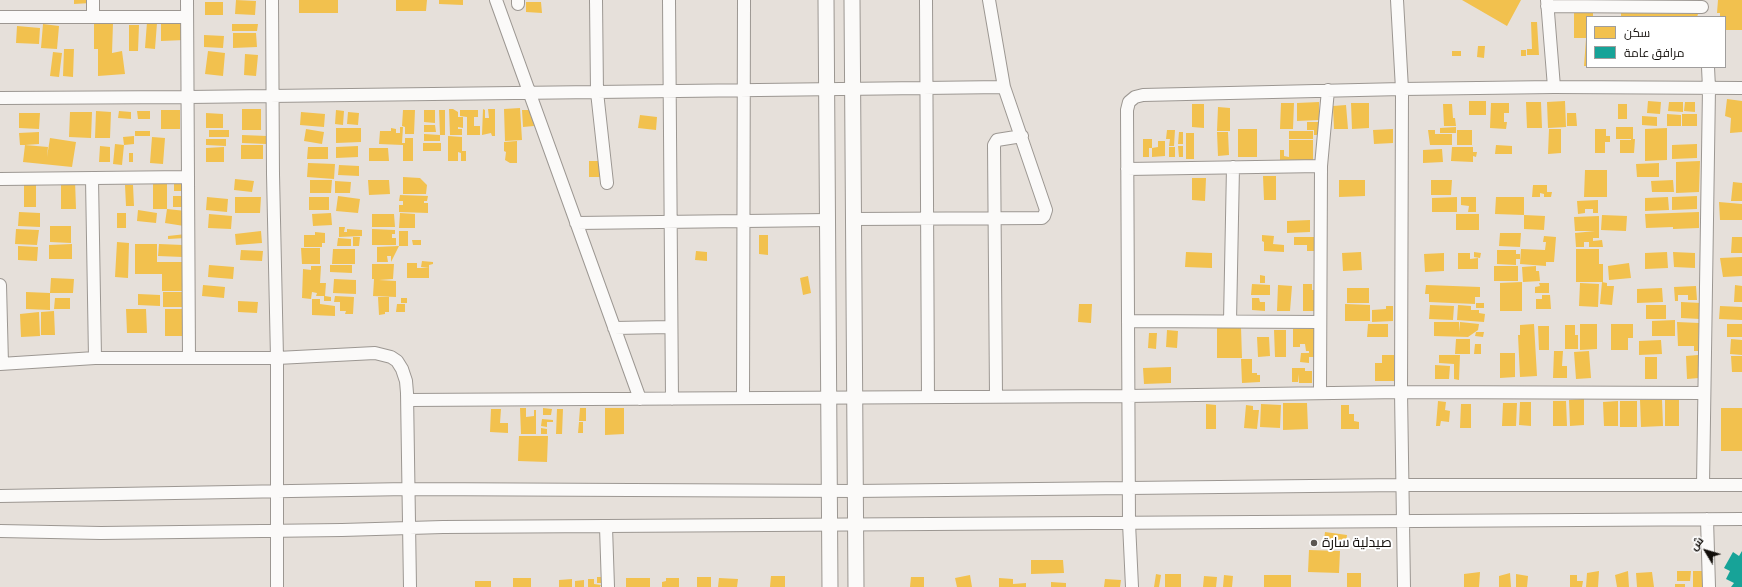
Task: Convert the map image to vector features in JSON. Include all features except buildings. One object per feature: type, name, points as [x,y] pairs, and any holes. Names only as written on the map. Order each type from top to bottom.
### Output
[{"type":"main road","points":[[826,0],[830,587]]},
{"type":"main road","points":[[852,0],[854,398],[857,525],[856,587]]},
{"type":"street","points":[[93,0],[93,17]]},
{"type":"street","points":[[187,0],[189,358]]},
{"type":"street","points":[[272,0],[272,96],[277,358],[277,587]]},
{"type":"street","points":[[496,0],[640,399]]},
{"type":"street","points":[[596,0],[597,92],[607,183]]},
{"type":"street","points":[[669,0],[672,399]]},
{"type":"street","points":[[743,398],[744,0]]},
{"type":"street","points":[[926,0],[928,396]]},
{"type":"street","points":[[853,219],[1042,218],[1046,213],[1022,136],[1004,87],[989,0]]},
{"type":"street","points":[[1397,0],[1402,89],[1401,392],[1404,587]]},
{"type":"street","points":[[1554,87],[1547,3],[1702,8]]},
{"type":"street","points":[[0,17],[188,17]]},
{"type":"street","points":[[1702,485],[1709,88],[1708,68]]},
{"type":"street","points":[[0,98],[1004,87]]},
{"type":"street","points":[[1132,587],[1128,488],[1127,110],[1129,102],[1135,96],[1402,89],[1554,87],[1742,88]]},
{"type":"street","points":[[1320,392],[1321,166],[1328,90]]},
{"type":"street","points":[[996,396],[994,145],[997,140],[1022,136]]},
{"type":"street","points":[[1127,169],[1321,166]]},
{"type":"street","points":[[1230,321],[1233,167]]},
{"type":"street","points":[[0,179],[188,177]]},
{"type":"street","points":[[92,179],[95,358]]},
{"type":"street","points":[[576,223],[828,220]]},
{"type":"street","points":[[0,285],[1,364],[95,358],[277,358],[375,352],[385,354],[397,361],[402,369],[406,381],[408,400],[408,528],[410,587]]},
{"type":"street","points":[[1128,321],[1320,322]]},
{"type":"street","points":[[614,328],[671,327]]},
{"type":"street","points":[[408,400],[1128,396],[1320,392],[1704,393]]},
{"type":"street","points":[[0,496],[408,489],[855,491],[1402,485],[1742,485]]},
{"type":"street","points":[[1707,519],[1709,587]]},
{"type":"street","points":[[0,531],[102,533],[408,528],[829,526],[1403,520],[1742,519]]},
{"type":"street","points":[[606,527],[608,587]]},
{"type":"place","name":"صيدلية سارة","points":[[1314,543]]}]
